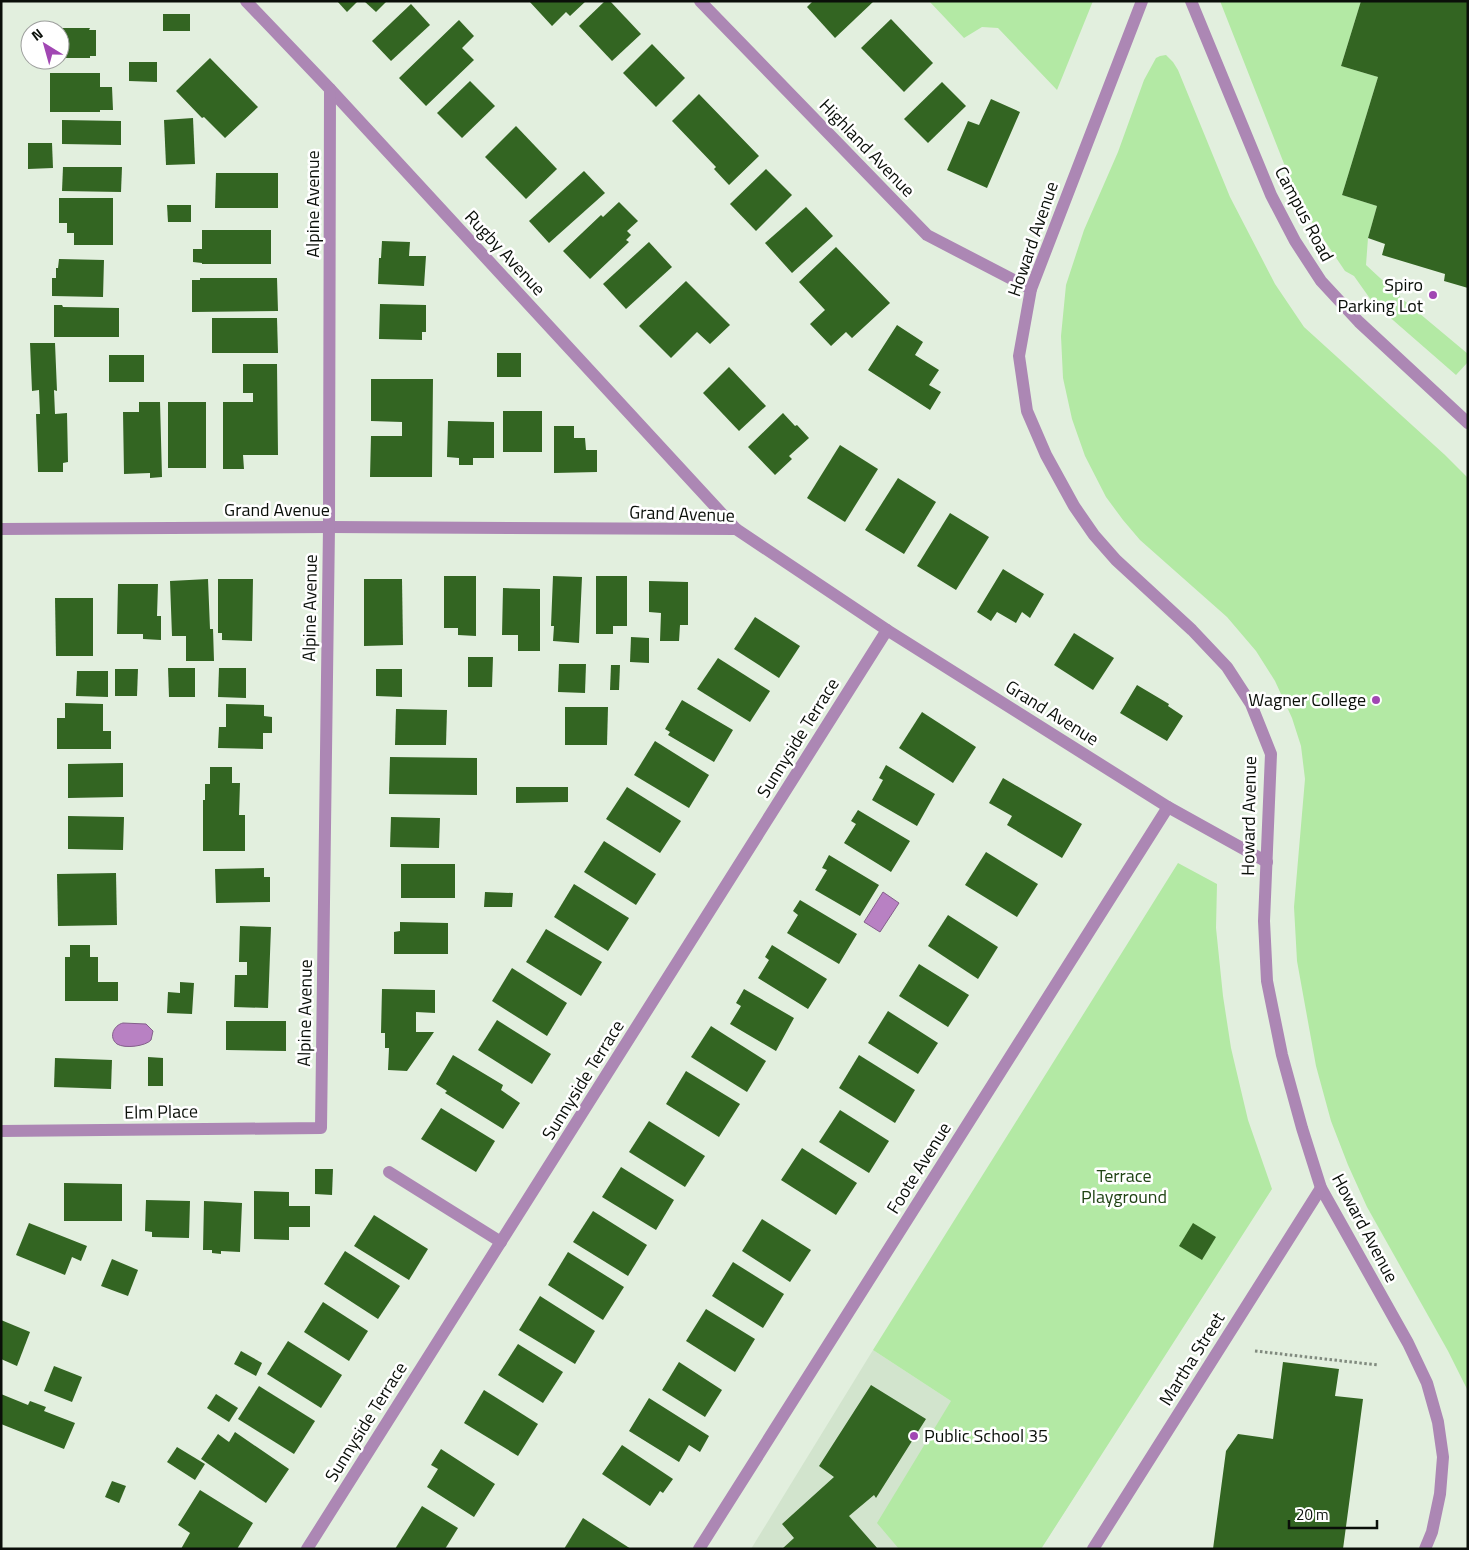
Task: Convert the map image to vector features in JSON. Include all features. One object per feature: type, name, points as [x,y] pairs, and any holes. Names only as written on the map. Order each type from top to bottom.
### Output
[{"type":"street","name":"Rugby Avenue","points":[[246,1],[736,529]]},
{"type":"street","name":"Highland Avenue","points":[[700,1],[927,235],[1031,289]]},
{"type":"street","name":"Howard Avenue","points":[[1142,1],[1031,289],[1019,356],[1027,411],[1046,455],[1074,506],[1094,535],[1116,560],[1192,630],[1227,667],[1251,704],[1271,754],[1264,921],[1267,981],[1282,1055],[1321,1188],[1408,1342],[1427,1383],[1438,1422],[1443,1458],[1440,1494],[1432,1532],[1425,1549]]},
{"type":"street","name":"Campus Road","points":[[1190,1],[1271,195],[1300,249],[1321,281],[1359,322],[1468,423]]},
{"type":"street","name":"Alpine Avenue","points":[[321,1128],[329,527],[330,90]]},
{"type":"street","name":"Grand Avenue","points":[[1,529],[329,527],[736,529],[887,630],[1168,807],[1267,862]]},
{"type":"street","name":"Sunnyside Terrace","points":[[306,1549],[887,630]]},
{"type":"street","name":"Foote Avenue","points":[[699,1549],[1168,807]]},
{"type":"street","name":"Elm Place","points":[[1,1131],[321,1128]]},
{"type":"street","points":[[389,1172],[501,1242]]},
{"type":"street","name":"Martha Street","points":[[1093,1549],[1321,1188]]},
{"type":"path","points":[[1255,1351],[1378,1365]]},
{"type":"shaded area","points":[[883,892],[899,903],[880,932],[864,922]]},
{"type":"shaded area","points":[[123,1023],[146,1024],[153,1031],[151,1040],[145,1044],[135,1046],[121,1046],[117,1044],[113,1038],[113,1032],[117,1026]]},
{"type":"shaded area","name":"Public School 35","points":[[873,1350],[1083,1483],[1041,1549],[751,1549]]},
{"type":"green space","points":[[929,1],[1093,1],[1057,90],[998,28],[982,27],[964,38]]},
{"type":"green space","points":[[1220,1],[1361,1],[1341,66],[1378,77],[1342,195],[1377,206],[1368,238],[1366,265],[1407,303],[1468,354],[1468,362],[1456,375],[1371,300],[1354,276],[1345,271],[1306,213],[1292,184]]},
{"type":"green space","name":"Wagner College","points":[[1166,55],[1178,70],[1230,197],[1275,284],[1304,327],[1468,478],[1468,1391],[1448,1351],[1367,1207],[1331,1121],[1316,1066],[1297,961],[1294,907],[1305,779],[1301,746],[1292,718],[1275,681],[1256,651],[1227,617],[1140,540],[1106,497],[1085,456],[1072,419],[1063,378],[1061,336],[1066,285],[1084,230],[1118,152],[1144,80],[1156,58]]},
{"type":"green space","name":"Terrace Playground","points":[[1178,863],[1217,884],[1216,928],[1231,1048],[1248,1120],[1272,1189],[1041,1549],[899,1549],[877,1523],[951,1401],[873,1350]]},
{"type":"building","points":[[337,1],[358,1],[347,12]]},
{"type":"building","points":[[364,1],[387,1],[376,12]]},
{"type":"building","points":[[529,1],[586,1],[570,16],[566,12],[552,26]]},
{"type":"building","points":[[605,1],[610,1],[641,34],[612,61],[579,26]]},
{"type":"building","points":[[813,1],[874,1],[835,38],[807,7]]},
{"type":"building","points":[[1361,1],[1468,1],[1468,288],[1444,281],[1445,274],[1382,255],[1385,244],[1368,238],[1377,206],[1342,195],[1378,77],[1341,66]]},
{"type":"building","points":[[411,4],[430,25],[391,61],[372,41]]},
{"type":"building","points":[[163,14],[190,14],[190,31],[163,31]]},
{"type":"building","points":[[891,19],[933,63],[904,92],[861,48]]},
{"type":"building","points":[[459,20],[474,36],[462,48],[474,60],[426,106],[399,78]]},
{"type":"building","points":[[70,28],[90,28],[89,30],[96,30],[96,56],[90,56],[90,58],[70,58]]},
{"type":"building","points":[[652,44],[685,78],[656,107],[623,73]]},
{"type":"building","points":[[210,58],[258,107],[225,138],[176,91]]},
{"type":"building","points":[[129,62],[157,62],[157,82],[129,81]]},
{"type":"building","points":[[50,73],[100,73],[100,87],[112,87],[113,110],[100,110],[100,112],[50,112]]},
{"type":"building","points":[[470,81],[495,106],[462,138],[437,113]]},
{"type":"building","points":[[942,82],[966,106],[928,143],[904,119]]},
{"type":"building","points":[[699,94],[759,156],[729,185],[714,169],[716,167],[672,121]]},
{"type":"building","points":[[991,99],[1020,112],[987,188],[947,170],[968,121],[979,125]]},
{"type":"building","points":[[193,118],[195,164],[166,165],[164,120]]},
{"type":"building","points":[[62,120],[121,121],[121,145],[62,144]]},
{"type":"building","points":[[516,126],[557,169],[526,199],[485,157]]},
{"type":"building","points":[[28,143],[52,143],[53,168],[28,169]]},
{"type":"building","points":[[63,167],[122,167],[121,192],[62,191]]},
{"type":"building","points":[[766,169],[792,195],[756,231],[730,204]]},
{"type":"building","points":[[584,171],[605,193],[549,243],[529,221]]},
{"type":"building","points":[[216,173],[278,173],[278,208],[215,208]]},
{"type":"building","points":[[59,198],[113,198],[113,245],[74,245],[74,233],[67,233],[67,223],[59,223]]},
{"type":"building","points":[[619,202],[638,221],[627,231],[631,235],[626,240],[629,242],[590,279],[563,251],[601,215],[603,217]]},
{"type":"building","points":[[167,205],[191,205],[191,222],[168,222]]},
{"type":"building","points":[[806,207],[833,236],[792,273],[765,243]]},
{"type":"building","points":[[202,230],[271,230],[271,264],[202,264],[193,262],[193,249],[202,249]]},
{"type":"building","points":[[382,241],[410,242],[409,256],[426,256],[424,286],[378,284]]},
{"type":"building","points":[[649,242],[672,267],[626,309],[603,284]]},
{"type":"building","points":[[836,247],[890,303],[852,338],[846,332],[831,346],[810,324],[825,310],[799,282]]},
{"type":"building","points":[[59,259],[104,260],[103,297],[52,296],[52,278],[56,278],[56,268],[58,268]]},
{"type":"building","points":[[200,278],[277,278],[278,311],[192,312],[192,280],[200,280]]},
{"type":"building","points":[[686,281],[730,325],[710,344],[697,332],[671,358],[639,326]]},
{"type":"building","points":[[380,304],[426,305],[426,332],[422,332],[422,340],[379,339]]},
{"type":"building","points":[[54,305],[62,305],[63,307],[119,308],[119,337],[54,337]]},
{"type":"building","points":[[212,318],[277,318],[278,353],[212,353]]},
{"type":"building","points":[[897,325],[923,342],[915,355],[939,370],[929,385],[941,392],[930,410],[868,370]]},
{"type":"building","points":[[30,343],[55,343],[57,391],[54,390],[55,414],[67,413],[68,462],[63,463],[63,472],[38,472],[36,414],[40,414],[39,390],[32,391]]},
{"type":"building","points":[[497,353],[521,353],[521,377],[497,377]]},
{"type":"building","points":[[109,355],[144,355],[144,382],[109,382]]},
{"type":"building","points":[[243,364],[277,364],[278,455],[243,455],[244,469],[223,469],[223,402],[253,402],[253,393],[243,393]]},
{"type":"building","points":[[729,367],[766,406],[739,431],[703,393]]},
{"type":"building","points":[[371,379],[433,379],[432,477],[370,477],[371,436],[402,436],[402,422],[371,421]]},
{"type":"building","points":[[139,402],[160,402],[162,477],[150,478],[150,473],[124,474],[123,412],[139,412]]},
{"type":"building","points":[[168,402],[206,402],[206,468],[168,468]]},
{"type":"building","points":[[503,411],[542,411],[542,452],[503,452]]},
{"type":"building","points":[[783,413],[809,438],[789,456],[792,459],[775,475],[748,447]]},
{"type":"building","points":[[448,421],[494,422],[494,458],[473,458],[473,465],[459,465],[459,458],[447,457]]},
{"type":"building","points":[[554,426],[574,426],[574,438],[585,438],[586,450],[597,450],[597,472],[554,473]]},
{"type":"building","points":[[840,445],[878,469],[845,522],[807,498]]},
{"type":"building","points":[[898,478],[936,502],[904,554],[865,530]]},
{"type":"building","points":[[950,513],[989,537],[956,590],[917,566]]},
{"type":"building","points":[[1003,569],[1044,594],[1030,618],[1022,612],[1016,623],[997,612],[991,621],[977,612]]},
{"type":"building","points":[[444,576],[476,576],[476,636],[458,635],[458,628],[444,628]]},
{"type":"building","points":[[553,576],[582,577],[579,643],[553,641],[554,626],[551,626]]},
{"type":"building","points":[[596,576],[627,576],[627,626],[613,626],[613,634],[596,634]]},
{"type":"building","points":[[208,579],[210,629],[213,629],[214,661],[186,661],[186,636],[172,636],[170,581]]},
{"type":"building","points":[[218,579],[253,579],[252,641],[222,640],[222,633],[218,633]]},
{"type":"building","points":[[364,579],[402,579],[403,645],[364,646]]},
{"type":"building","points":[[649,581],[688,582],[688,625],[680,625],[679,641],[660,641],[661,613],[649,612]]},
{"type":"building","points":[[118,584],[158,584],[157,616],[161,616],[161,640],[143,639],[143,634],[117,634]]},
{"type":"building","points":[[503,588],[540,589],[540,651],[518,651],[518,635],[502,635]]},
{"type":"building","points":[[55,598],[93,598],[93,656],[56,656]]},
{"type":"building","points":[[755,617],[800,646],[779,678],[734,649]]},
{"type":"building","points":[[1074,633],[1114,658],[1093,690],[1054,665]]},
{"type":"building","points":[[631,637],[649,638],[649,663],[630,662]]},
{"type":"building","points":[[468,657],[493,657],[492,687],[468,687]]},
{"type":"building","points":[[718,658],[770,691],[750,722],[697,689]]},
{"type":"building","points":[[559,664],[586,664],[585,693],[558,692]]},
{"type":"building","points":[[611,665],[620,665],[619,690],[610,690]]},
{"type":"building","points":[[168,668],[195,668],[195,697],[169,697]]},
{"type":"building","points":[[219,668],[246,668],[246,698],[218,697]]},
{"type":"building","points":[[115,669],[138,669],[137,696],[115,696]]},
{"type":"building","points":[[376,669],[402,669],[402,697],[376,696]]},
{"type":"building","points":[[77,671],[108,671],[108,697],[76,696]]},
{"type":"building","points":[[1137,685],[1169,704],[1168,706],[1183,716],[1167,741],[1120,713]]},
{"type":"building","points":[[682,700],[733,730],[714,762],[668,735],[670,732],[665,729]]},
{"type":"building","points":[[65,703],[103,704],[103,731],[111,731],[111,749],[57,749],[57,718],[65,718]]},
{"type":"building","points":[[226,704],[264,705],[264,716],[272,717],[272,733],[263,733],[263,749],[218,748],[219,727],[226,727]]},
{"type":"building","points":[[565,707],[608,707],[607,745],[565,745]]},
{"type":"building","points":[[396,709],[447,710],[446,745],[395,745]]},
{"type":"building","points":[[922,712],[976,747],[953,783],[899,748]]},
{"type":"building","points":[[655,741],[709,775],[689,808],[634,775]]},
{"type":"building","points":[[390,757],[477,758],[477,795],[389,794]]},
{"type":"building","points":[[123,763],[123,797],[68,798],[68,764]]},
{"type":"building","points":[[886,765],[935,794],[917,826],[872,800],[883,780],[879,778]]},
{"type":"building","points":[[210,767],[232,767],[232,783],[240,783],[239,815],[245,815],[245,851],[203,851],[203,800],[205,800],[205,784],[210,784]]},
{"type":"building","points":[[1003,778],[1082,824],[1062,858],[1007,825],[1012,816],[989,803]]},
{"type":"building","points":[[516,787],[568,787],[568,802],[516,803]]},
{"type":"building","points":[[627,787],[681,821],[660,853],[606,819]]},
{"type":"building","points":[[858,810],[910,841],[891,872],[844,843],[856,824],[851,821]]},
{"type":"building","points":[[68,816],[124,817],[123,850],[68,849]]},
{"type":"building","points":[[391,817],[440,818],[439,848],[390,847]]},
{"type":"building","points":[[604,841],[656,874],[636,905],[584,872]]},
{"type":"building","points":[[986,852],[1038,884],[1017,917],[965,885]]},
{"type":"building","points":[[829,855],[879,885],[860,916],[815,890],[827,870],[822,868]]},
{"type":"building","points":[[401,864],[455,864],[455,898],[401,898]]},
{"type":"building","points":[[264,868],[264,877],[270,877],[270,902],[216,903],[215,869]]},
{"type":"building","points":[[116,873],[117,925],[58,926],[57,874]]},
{"type":"building","points":[[574,884],[629,918],[608,951],[554,917]]},
{"type":"building","points":[[485,892],[513,893],[512,907],[484,907]]},
{"type":"building","points":[[800,900],[857,934],[839,964],[787,933],[798,915],[793,911]]},
{"type":"building","points":[[948,915],[998,947],[978,979],[928,946]]},
{"type":"building","points":[[400,922],[448,923],[448,954],[394,954],[394,932],[400,931]]},
{"type":"building","points":[[240,926],[271,927],[268,1008],[234,1007],[235,975],[247,975],[247,962],[239,962]]},
{"type":"building","points":[[546,929],[602,962],[581,996],[526,962]]},
{"type":"building","points":[[70,945],[90,945],[90,957],[98,957],[98,982],[118,982],[118,1001],[65,1001],[65,957],[70,957]]},
{"type":"building","points":[[772,945],[827,979],[808,1009],[758,978],[769,960],[765,957]]},
{"type":"building","points":[[919,964],[969,995],[948,1027],[899,996]]},
{"type":"building","points":[[512,968],[567,1003],[547,1036],[492,1001]]},
{"type":"building","points":[[180,982],[194,983],[192,1014],[167,1013],[168,992],[180,993]]},
{"type":"building","points":[[382,989],[435,990],[435,1013],[416,1012],[416,1032],[434,1032],[407,1071],[388,1070],[389,1048],[385,1048],[385,1033],[381,1033]]},
{"type":"building","points":[[744,989],[794,1018],[776,1051],[730,1024],[741,1006],[736,1003]]},
{"type":"building","points":[[888,1011],[938,1043],[918,1074],[868,1043]]},
{"type":"building","points":[[497,1020],[551,1054],[532,1084],[478,1050]]},
{"type":"building","points":[[226,1021],[286,1021],[286,1051],[226,1050]]},
{"type":"building","points":[[711,1026],[766,1061],[747,1092],[691,1057]]},
{"type":"building","points":[[453,1055],[503,1085],[501,1090],[520,1103],[503,1129],[445,1093],[447,1091],[436,1084]]},
{"type":"building","points":[[859,1055],[915,1090],[895,1123],[839,1088]]},
{"type":"building","points":[[148,1057],[163,1058],[163,1086],[148,1086]]},
{"type":"building","points":[[55,1058],[112,1060],[111,1089],[54,1087]]},
{"type":"building","points":[[686,1071],[740,1104],[719,1137],[666,1104]]},
{"type":"building","points":[[441,1108],[495,1141],[476,1172],[421,1139]]},
{"type":"building","points":[[840,1110],[889,1141],[869,1173],[819,1142]]},
{"type":"building","points":[[649,1121],[705,1156],[685,1187],[629,1152]]},
{"type":"building","points":[[802,1148],[857,1183],[836,1215],[781,1180]]},
{"type":"building","points":[[621,1167],[674,1200],[656,1230],[602,1197]]},
{"type":"building","points":[[315,1169],[333,1169],[332,1195],[315,1194]]},
{"type":"building","points":[[64,1183],[122,1184],[122,1221],[64,1221]]},
{"type":"building","points":[[254,1191],[289,1192],[289,1206],[310,1206],[310,1227],[289,1227],[289,1240],[254,1239]]},
{"type":"building","points":[[146,1200],[190,1201],[189,1238],[152,1237],[152,1232],[145,1231]]},
{"type":"building","points":[[204,1201],[242,1203],[240,1252],[221,1251],[221,1254],[212,1253],[212,1250],[203,1250]]},
{"type":"building","points":[[593,1211],[647,1245],[628,1276],[573,1242]]},
{"type":"building","points":[[374,1215],[428,1249],[409,1280],[354,1246]]},
{"type":"building","points":[[762,1219],[811,1250],[790,1282],[742,1251]]},
{"type":"building","points":[[29,1223],[87,1246],[81,1261],[72,1257],[65,1275],[16,1255]]},
{"type":"building","points":[[1193,1223],[1216,1237],[1202,1260],[1179,1246]]},
{"type":"building","points":[[345,1251],[400,1286],[378,1319],[324,1284]]},
{"type":"building","points":[[568,1252],[624,1287],[603,1320],[548,1285]]},
{"type":"building","points":[[112,1259],[138,1270],[128,1296],[101,1286]]},
{"type":"building","points":[[733,1262],[784,1294],[763,1328],[712,1296]]},
{"type":"building","points":[[540,1296],[595,1331],[575,1364],[519,1330]]},
{"type":"building","points":[[323,1302],[368,1331],[349,1361],[304,1332]]},
{"type":"building","points":[[706,1309],[755,1339],[735,1372],[686,1341]]},
{"type":"building","points":[[1,1320],[30,1332],[17,1366],[1,1359]]},
{"type":"building","points":[[288,1341],[342,1375],[321,1408],[267,1374]]},
{"type":"building","points":[[518,1344],[563,1372],[543,1403],[498,1375]]},
{"type":"building","points":[[241,1351],[262,1363],[256,1376],[234,1364]]},
{"type":"building","points":[[679,1362],[722,1390],[705,1417],[662,1390]]},
{"type":"building","points":[[1283,1362],[1339,1369],[1335,1396],[1363,1399],[1343,1549],[1213,1549],[1226,1451],[1238,1434],[1273,1439]]},
{"type":"building","points":[[54,1366],[82,1377],[72,1402],[44,1391]]},
{"type":"building","points":[[871,1385],[926,1419],[876,1498],[874,1495],[849,1516],[878,1549],[782,1549],[794,1538],[782,1524],[834,1477],[819,1466]]},
{"type":"building","points":[[259,1386],[315,1421],[294,1454],[238,1419]]},
{"type":"building","points":[[484,1390],[538,1424],[518,1456],[464,1423]]},
{"type":"building","points":[[1,1394],[28,1405],[30,1401],[46,1407],[44,1411],[75,1423],[64,1449],[1,1424]]},
{"type":"building","points":[[216,1394],[238,1408],[229,1422],[207,1408]]},
{"type":"building","points":[[649,1398],[709,1436],[700,1452],[689,1445],[679,1462],[629,1431]]},
{"type":"building","points":[[235,1432],[289,1469],[266,1503],[201,1459],[218,1434],[229,1442]]},
{"type":"building","points":[[622,1445],[673,1479],[663,1493],[660,1491],[650,1506],[602,1474]]},
{"type":"building","points":[[177,1447],[205,1464],[195,1480],[167,1462]]},
{"type":"building","points":[[441,1449],[495,1484],[474,1517],[427,1487],[438,1469],[431,1465]]},
{"type":"building","points":[[112,1481],[126,1486],[119,1503],[105,1497]]},
{"type":"building","points":[[200,1490],[253,1523],[237,1549],[181,1549],[190,1533],[178,1525]]},
{"type":"building","points":[[422,1506],[458,1528],[445,1549],[395,1549]]},
{"type":"building","points":[[583,1518],[631,1549],[564,1549]]},
{"type":"place","name":"Spiro Parking Lot","points":[[1433,295]]},
{"type":"place","name":"Wagner College","points":[[1376,700]]},
{"type":"place","name":"Public School 35","points":[[914,1436]]}]
